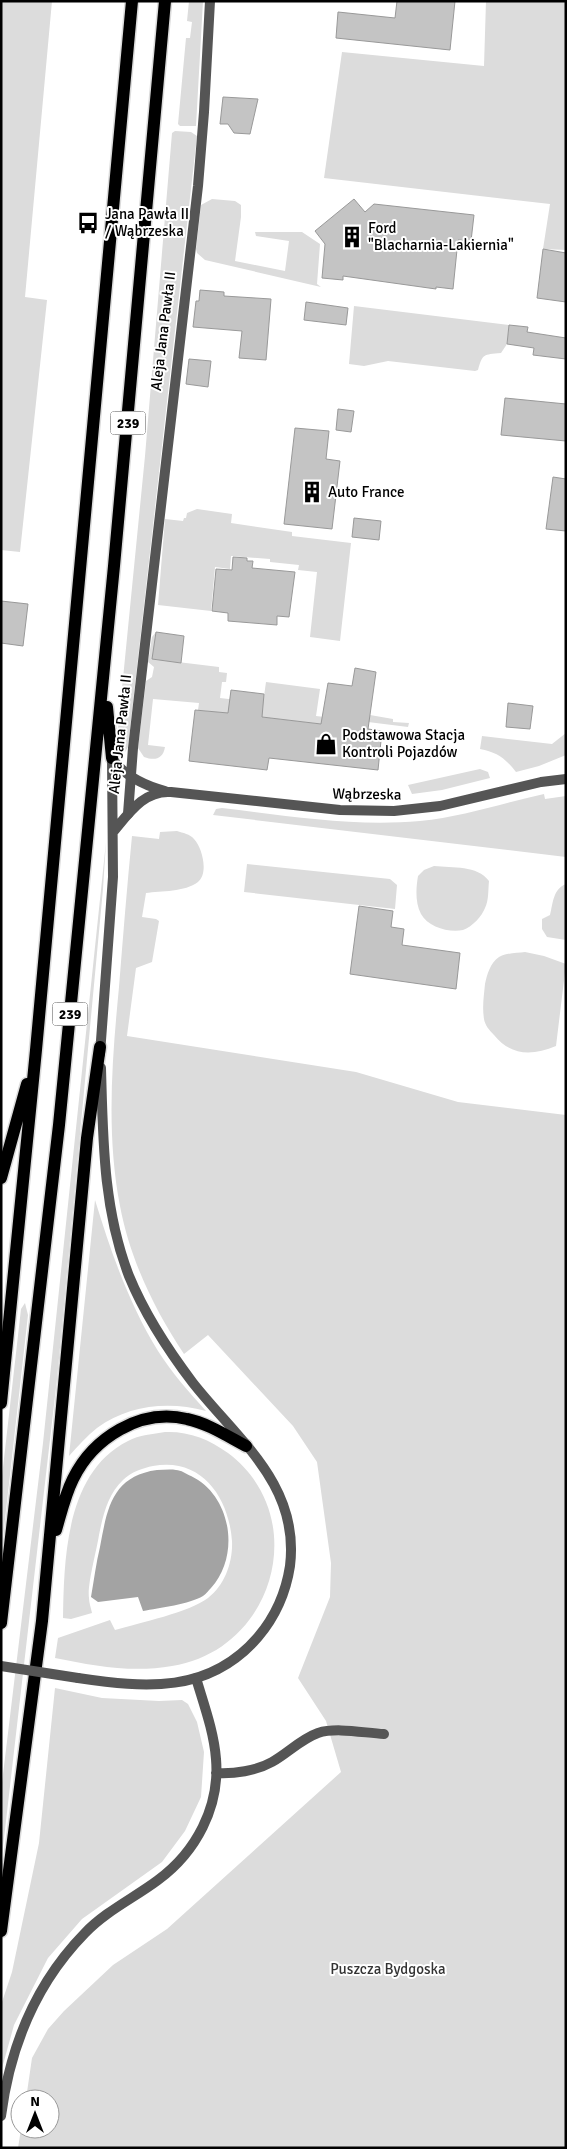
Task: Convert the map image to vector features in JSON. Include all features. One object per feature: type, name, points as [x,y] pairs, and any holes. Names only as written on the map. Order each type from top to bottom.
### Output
[{"type":"main road","name":"239","points":[[1,1403],[36,1050],[132,1]]},
{"type":"main road","name":"Aleja Jana Pawła II","points":[[103,682],[165,1]]},
{"type":"main road","name":"239","points":[[1,1623],[55,1163],[103,682]]},
{"type":"main road","points":[[103,682],[112,758]]},
{"type":"main road","points":[[1,1930],[42,1621],[87,1138],[100,1047]]},
{"type":"main road","points":[[1,1178],[36,1050]]},
{"type":"main road","points":[[50,1547],[72,1481],[79,1468],[92,1451],[117,1431],[144,1420],[173,1416],[188,1419],[208,1427],[246,1446]]},
{"type":"street","name":"Aleja Jana Pawła II","points":[[128,814],[154,554],[198,186],[210,1]]},
{"type":"street","name":"Wąbrzeska","points":[[112,758],[117,766],[131,778],[166,791]]},
{"type":"street","points":[[1,1666],[114,1684],[173,1684],[196,1678],[232,1660],[251,1645],[277,1608],[289,1573],[291,1536],[281,1496],[268,1473],[192,1382],[149,1320],[130,1277],[114,1230],[106,1183],[100,1047],[113,877],[112,758]]},
{"type":"street","name":"Wąbrzeska","points":[[113,832],[145,798],[158,792],[166,791],[340,810],[394,811],[440,806],[542,782],[566,779]]},
{"type":"street","points":[[1,2116],[9,2071],[19,2036],[44,1986],[85,1933],[109,1913],[168,1872],[188,1853],[209,1813],[215,1789],[214,1742],[196,1678]]},
{"type":"street","points":[[216,1773],[235,1773],[268,1764],[311,1736],[324,1732],[384,1734]]},
{"type":"green space","points":[[1,1],[52,1],[25,297],[47,300],[20,552],[1,550]]},
{"type":"green space","points":[[189,1],[203,1],[196,126],[180,126],[178,124],[186,38],[190,38],[192,22],[187,21]]},
{"type":"green space","points":[[486,1],[566,1],[566,250],[543,249],[550,204],[324,178],[342,52],[484,66]]},
{"type":"green space","points":[[175,131],[191,132],[197,136],[128,747],[125,752],[120,746],[118,729],[145,456],[172,133]]},
{"type":"green space","points":[[212,199],[235,201],[241,205],[235,261],[285,271],[289,241],[256,236],[255,232],[302,232],[320,244],[317,284],[321,287],[205,260],[197,253],[196,249],[201,205]]},
{"type":"green space","points":[[354,306],[509,325],[507,344],[501,353],[485,356],[481,360],[478,370],[475,371],[388,361],[364,366],[349,364]]},
{"type":"green space","points":[[197,509],[232,514],[231,523],[292,532],[292,536],[351,543],[340,641],[310,637],[317,572],[298,570],[299,565],[270,562],[270,559],[231,556],[230,569],[215,567],[211,611],[158,605],[165,519],[183,521],[187,513]]},
{"type":"green space","points":[[156,632],[153,659],[219,667],[219,672],[227,673],[226,682],[222,682],[220,698],[263,703],[266,682],[320,689],[316,716],[342,719],[370,715],[393,719],[393,722],[409,723],[408,727],[368,722],[366,729],[198,710],[199,703],[153,699],[148,745],[165,747],[158,758],[144,757],[138,748],[146,681],[152,677],[154,667],[148,662],[152,637]]},
{"type":"green space","points":[[566,733],[566,755],[539,766],[516,772],[501,757],[480,749],[482,736],[552,744]]},
{"type":"green space","points":[[480,769],[488,772],[490,778],[442,790],[412,794],[408,785]]},
{"type":"green space","points":[[544,794],[545,799],[566,796],[566,857],[213,815],[216,809],[222,808],[346,822],[420,821],[467,813]]},
{"type":"green space","name":"Puszcza Bydgoska","points":[[177,831],[194,839],[200,848],[204,867],[201,878],[193,885],[186,888],[146,893],[142,917],[159,921],[152,962],[136,968],[127,1036],[356,1072],[458,1102],[566,1115],[566,2148],[18,2148],[19,2139],[60,2139],[60,2089],[27,2089],[32,2058],[48,2029],[64,2011],[113,1965],[167,1929],[341,1772],[326,1721],[298,1678],[330,1597],[331,1563],[317,1462],[293,1426],[208,1335],[184,1354],[144,1283],[124,1226],[120,1206],[113,1152],[112,1097],[114,1042],[132,836],[159,839],[160,832]]},
{"type":"green space","points":[[106,842],[57,1379],[1,1864],[1,1791],[43,1443]]},
{"type":"green space","points":[[247,864],[390,879],[397,885],[395,909],[244,892]]},
{"type":"green space","points":[[434,866],[471,870],[478,872],[489,881],[484,911],[466,929],[452,931],[439,928],[424,919],[421,914],[416,890],[418,876],[424,870]]},
{"type":"green space","points":[[566,884],[566,940],[547,937],[542,929],[542,919],[550,915],[558,889]]},
{"type":"green space","points":[[525,952],[566,964],[556,1046],[530,1052],[515,1050],[501,1042],[486,1025],[483,1010],[485,984],[493,962],[502,956]]},
{"type":"green space","points":[[95,1200],[122,1277],[138,1315],[169,1367],[206,1411],[177,1406],[163,1406],[149,1407],[122,1414],[97,1428],[69,1456]]},
{"type":"green space","points":[[25,1303],[28,1315],[1,1555],[1,1485],[21,1309]]},
{"type":"green space","points":[[165,1432],[182,1433],[198,1437],[213,1444],[228,1453],[254,1480],[269,1511],[274,1544],[270,1577],[257,1608],[236,1635],[207,1655],[172,1666],[128,1669],[55,1658],[58,1638],[110,1620],[115,1630],[189,1608],[214,1593],[227,1572],[232,1549],[230,1525],[219,1496],[210,1484],[199,1474],[186,1468],[170,1465],[141,1469],[123,1480],[113,1492],[104,1512],[89,1585],[89,1600],[92,1613],[71,1619],[63,1618],[65,1569],[73,1519],[80,1495],[92,1473],[107,1455],[128,1441],[141,1436]]},
{"type":"green space","points":[[55,1688],[102,1698],[159,1701],[182,1700],[188,1704],[197,1722],[204,1752],[201,1797],[185,1831],[162,1862],[82,1919],[48,1958],[14,2025],[1,2072],[1,2005],[12,1972],[39,1843]]},
{"type":"shaded area","points":[[157,1470],[182,1471],[205,1485],[215,1497],[223,1511],[227,1527],[226,1559],[220,1574],[203,1596],[174,1605],[143,1611],[138,1597],[98,1602],[91,1597],[103,1533],[114,1496],[130,1479],[142,1473]]},
{"type":"building","points":[[397,1],[455,1],[450,50],[336,38],[338,12],[395,18]]},
{"type":"building","points":[[223,97],[258,99],[250,134],[234,133],[228,124],[220,124]]},
{"type":"building","points":[[354,199],[365,212],[374,204],[474,215],[471,241],[458,240],[453,289],[436,287],[436,289],[343,276],[343,280],[322,278],[325,244],[315,231]]},
{"type":"building","points":[[543,249],[566,253],[566,302],[537,298]]},
{"type":"building","points":[[200,290],[224,292],[224,296],[271,299],[266,360],[239,358],[242,331],[193,327],[196,301],[199,301]]},
{"type":"building","points":[[306,302],[348,308],[346,325],[304,320]]},
{"type":"building","points":[[509,325],[528,327],[527,332],[566,338],[566,359],[533,355],[534,348],[507,344]]},
{"type":"building","points":[[189,359],[211,361],[208,387],[186,384]]},
{"type":"building","points":[[505,398],[566,404],[566,441],[501,435]]},
{"type":"building","points":[[338,409],[354,411],[351,432],[336,430]]},
{"type":"building","name":"Auto France","points":[[295,428],[329,431],[326,459],[340,461],[332,529],[284,524]]},
{"type":"building","points":[[553,477],[566,479],[566,531],[546,529]]},
{"type":"building","points":[[354,518],[381,521],[379,540],[352,537]]},
{"type":"building","points":[[233,557],[247,558],[247,561],[253,561],[252,568],[295,572],[289,617],[277,616],[277,625],[228,621],[228,613],[212,611],[216,569],[232,570]]},
{"type":"building","points":[[1,601],[28,604],[23,646],[1,643]]},
{"type":"building","points":[[156,632],[184,636],[181,663],[152,659]]},
{"type":"building","points":[[355,668],[376,672],[368,729],[382,731],[378,770],[269,758],[267,770],[189,761],[195,710],[228,713],[231,690],[264,694],[262,717],[321,724],[328,683],[352,686]]},
{"type":"building","points":[[508,703],[533,706],[530,729],[506,727]]},
{"type":"building","points":[[359,906],[393,911],[391,927],[404,929],[402,945],[460,953],[456,989],[350,974]]},
{"type":"place","name":"Jana Pawła II / Wąbrzeska","points":[[88,223]]},
{"type":"place","name":"Ford \"Blacharnia-Lakiernia\"","points":[[352,237]]},
{"type":"place","name":"Auto France","points":[[312,492]]},
{"type":"place","name":"Podstawowa Stacja Kontroli Pojazdów","points":[[326,744]]}]
